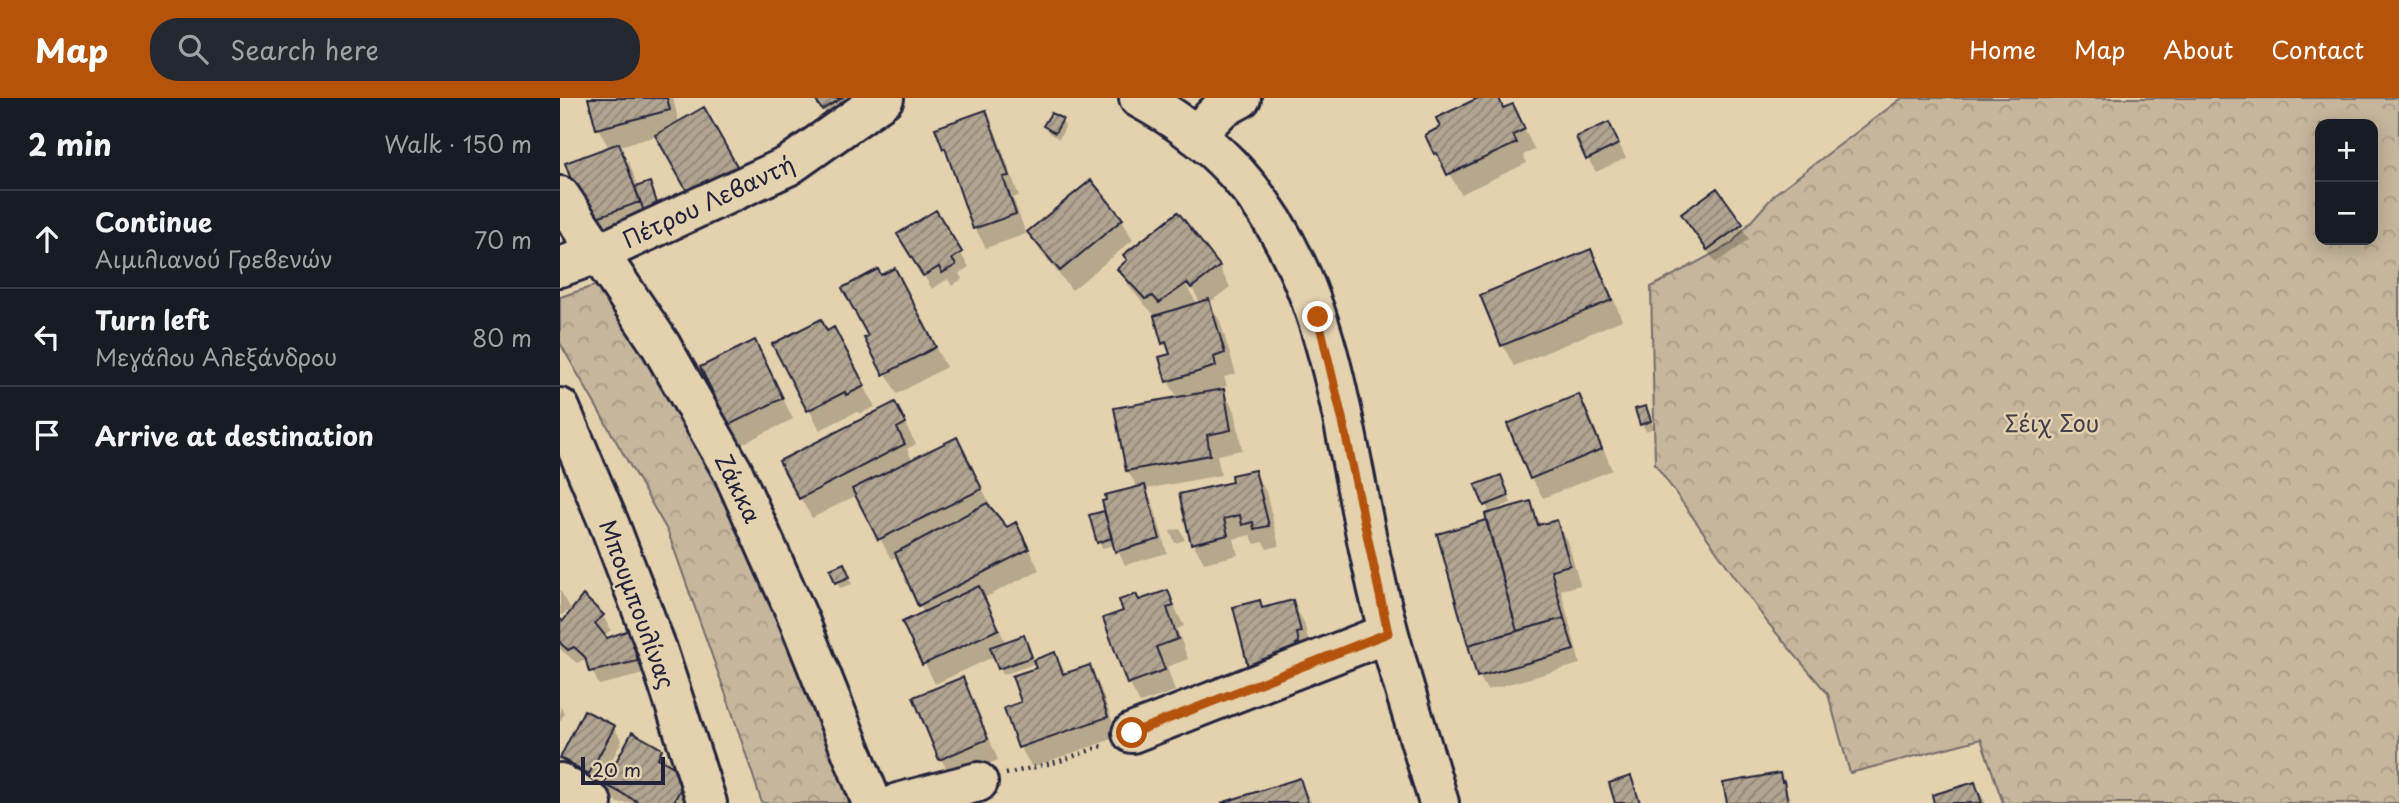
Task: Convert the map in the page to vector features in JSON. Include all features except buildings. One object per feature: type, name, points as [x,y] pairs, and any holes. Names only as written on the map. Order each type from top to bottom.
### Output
[{"type":"street","name":"Πέτρου Λεβαντή","points":[[560,267],[597,254],[788,166],[884,98]]},
{"type":"street","points":[[1139,98],[1164,112],[1195,135],[1241,178],[1281,234],[1311,296],[1330,363],[1388,633],[1439,803]]},
{"type":"street","points":[[1195,135],[1221,109],[1241,98]]},
{"type":"street","name":"Ζάκκα","points":[[560,196],[660,344],[733,472],[799,620],[872,803]]},
{"type":"street","name":"Μπουμπουλίνας","points":[[560,408],[610,526],[657,649],[707,803]]},
{"type":"street","points":[[1132,733],[1388,633]]},
{"type":"street","points":[[898,803],[978,782]]},
{"type":"street","points":[[560,783],[592,803]]},
{"type":"path","points":[[978,782],[1060,761],[1100,748],[1132,733]]},
{"type":"green space","name":"Σέιχ Σου","points":[[1902,98],[2399,98],[2399,803],[2003,803],[1981,739],[1850,773],[1828,694],[1767,622],[1655,464],[1651,287],[1731,244],[1776,193]]},
{"type":"green space","points":[[597,285],[732,476],[856,803],[762,803],[668,532],[560,343],[560,297]]},
{"type":"route","points":[[1132,733],[1388,633],[1318,317]]}]
